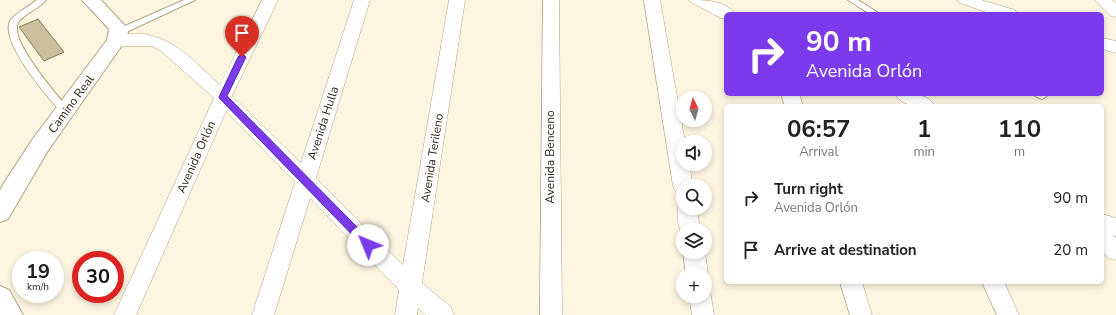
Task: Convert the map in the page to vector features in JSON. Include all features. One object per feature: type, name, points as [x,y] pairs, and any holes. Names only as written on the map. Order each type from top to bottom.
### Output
[{"type":"street","points":[[91,0],[117,27],[118,36],[133,40],[155,41],[167,47],[223,97],[304,181],[411,287],[443,315]]},
{"type":"street","name":"Avenida Orlón","points":[[125,315],[223,97],[270,0]]},
{"type":"street","name":"Avenida Hulla","points":[[263,315],[362,0]]},
{"type":"street","name":"Avenida Terileno","points":[[406,315],[457,0]]},
{"type":"street","name":"Avenida Benceno","points":[[551,0],[551,315]]},
{"type":"street","points":[[652,0],[683,179]]},
{"type":"street","points":[[697,0],[724,13]]},
{"type":"street","points":[[965,0],[1003,12]]},
{"type":"street","points":[[1103,0],[1116,12]]},
{"type":"street","name":"Camino Real","points":[[0,212],[8,196],[118,36]]},
{"type":"street","points":[[1104,44],[1116,47]]},
{"type":"street","points":[[907,98],[921,104]]},
{"type":"street","points":[[1104,223],[1116,226]]},
{"type":"street","points":[[1104,240],[1116,250]]},
{"type":"street","points":[[852,284],[861,315]]},
{"type":"street","points":[[993,284],[1008,315]]},
{"type":"street","points":[[0,298],[10,315]]},
{"type":"street","points":[[701,303],[703,315]]},
{"type":"lane","points":[[42,0],[11,24],[11,31],[21,54],[65,111]]},
{"type":"lane","points":[[118,36],[191,0]]},
{"type":"lane","points":[[852,0],[873,12]]},
{"type":"building","points":[[38,19],[64,52],[44,61],[19,27]]},
{"type":"route","points":[[242,57],[223,97],[368,245]]}]
